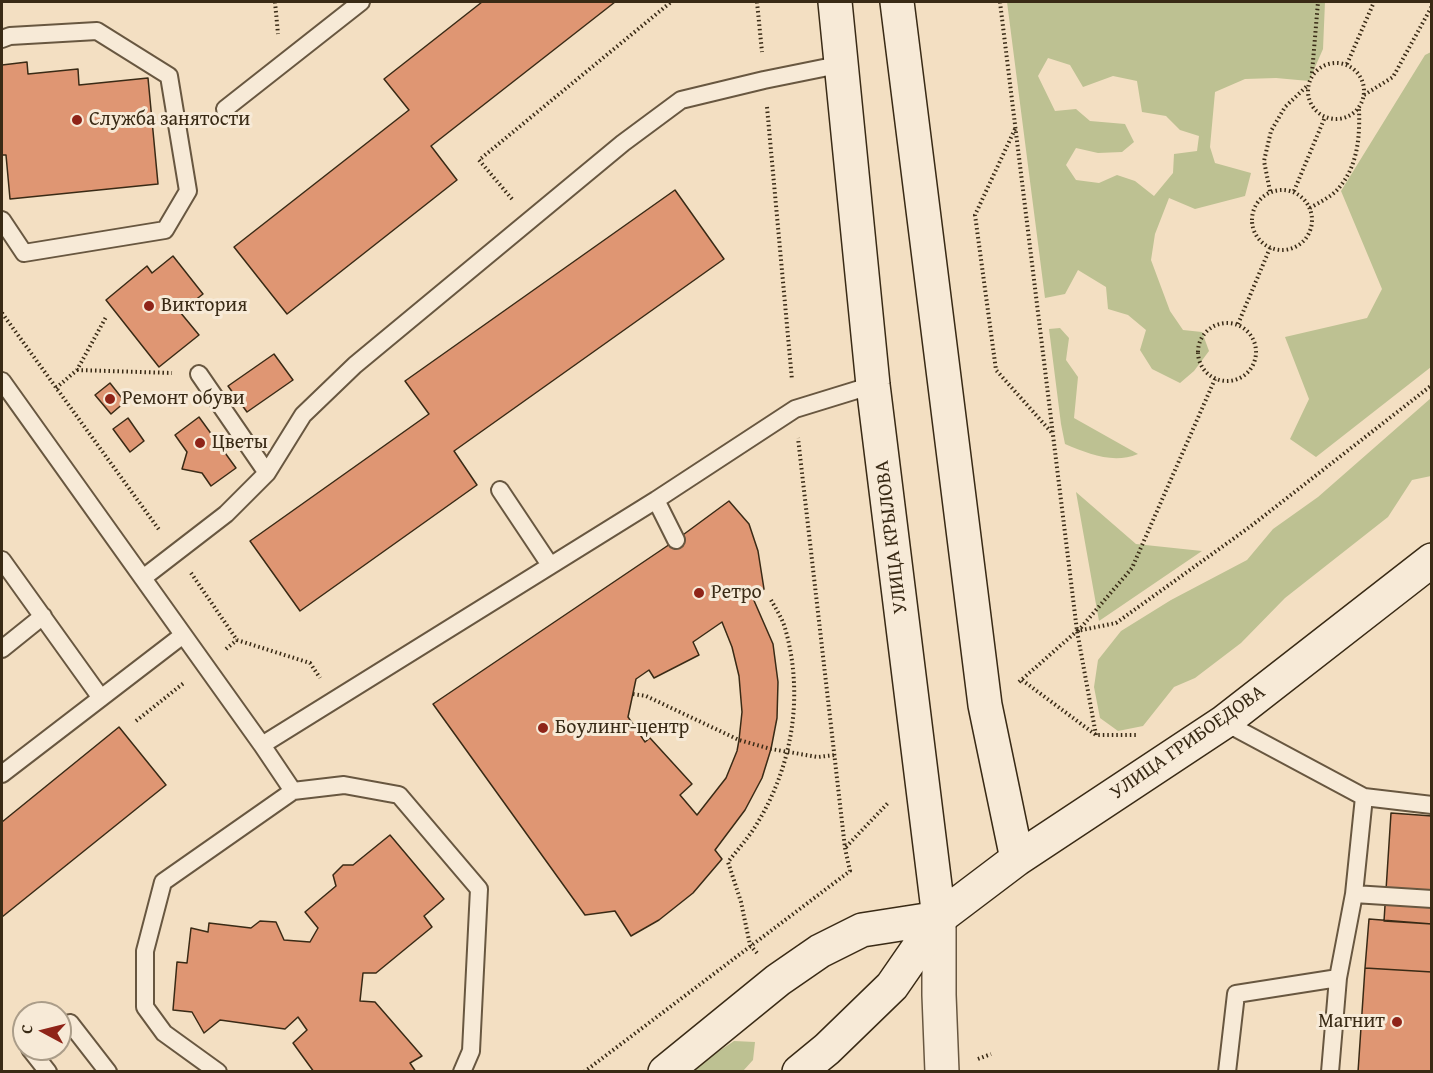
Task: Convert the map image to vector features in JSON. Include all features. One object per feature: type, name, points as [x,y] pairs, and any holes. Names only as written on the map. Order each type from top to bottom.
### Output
[{"type":"main road","name":"УЛИЦА КРЫЛОВА","points":[[835,2],[843,64],[873,385],[939,918],[942,1071]]},
{"type":"main road","points":[[897,2],[986,705],[1017,859]]},
{"type":"main road","name":"УЛИЦА ГРИБОЕДОВА","points":[[799,1071],[827,1049],[892,986],[939,918],[1017,859],[1224,722],[1431,560]]},
{"type":"main road","name":"УЛИЦА ГРИБОЕДОВА","points":[[665,1071],[778,980],[820,951],[862,930],[939,918]]},
{"type":"lane","points":[[225,109],[361,2]]},
{"type":"lane","points":[[2,39],[10,36],[97,31],[169,76],[188,190],[165,230],[24,253],[2,220]]},
{"type":"lane","points":[[143,578],[226,514],[267,473],[303,415],[346,373],[623,144],[681,100],[843,64]]},
{"type":"lane","points":[[199,374],[267,473]]},
{"type":"lane","points":[[2,381],[7,400],[143,578],[293,791]]},
{"type":"lane","points":[[262,744],[656,500],[795,409],[873,385]]},
{"type":"lane","points":[[500,490],[550,565]]},
{"type":"lane","points":[[656,500],[676,540]]},
{"type":"lane","points":[[2,561],[101,698]]},
{"type":"lane","points":[[2,649],[43,616]]},
{"type":"lane","points":[[2,774],[183,635]]},
{"type":"lane","points":[[1224,722],[1364,797],[1431,805]]},
{"type":"lane","points":[[218,1071],[164,1033],[145,1006],[145,951],[163,882],[293,791],[344,785],[399,795],[479,889],[471,1051],[462,1071]]},
{"type":"lane","points":[[1330,1071],[1338,978],[1354,894],[1364,797]]},
{"type":"lane","points":[[1354,894],[1431,899]]},
{"type":"lane","points":[[1227,1071],[1236,994],[1338,978]]},
{"type":"lane","points":[[72,1026],[108,1071]]},
{"type":"path","points":[[530,220],[479,160],[671,2]]},
{"type":"path","points":[[584,1071],[850,871],[845,848],[795,409],[757,2]]},
{"type":"path","points":[[1000,2],[1077,631],[1096,735]]},
{"type":"path","points":[[1270,191],[1264,161],[1271,131],[1285,108],[1307,86],[1312,74],[1318,2]]},
{"type":"path","points":[[1347,64],[1374,2]]},
{"type":"path","points":[[1364,95],[1392,76],[1431,6]]},
{"type":"path","points":[[1310,208],[1337,191],[1354,163],[1360,135],[1359,108],[1364,95],[1364,83],[1357,71],[1347,64],[1334,62],[1322,65],[1312,74]]},
{"type":"path","points":[[1307,86],[1308,98],[1314,110],[1325,117],[1337,120],[1349,116],[1359,108]]},
{"type":"path","points":[[1294,191],[1325,117]]},
{"type":"path","points":[[1015,129],[975,214],[996,369],[1053,435]]},
{"type":"path","points":[[1282,189],[1294,191],[1304,198],[1310,208],[1312,220],[1310,231],[1303,242],[1293,248],[1281,250],[1270,248],[1260,241],[1253,231],[1251,220],[1253,208],[1260,198],[1270,191],[1282,189]]},
{"type":"path","points":[[1238,324],[1270,248]]},
{"type":"path","points":[[2,313],[176,552],[237,640],[310,663],[334,700]]},
{"type":"path","points":[[56,388],[77,370],[106,317]]},
{"type":"path","points":[[1225,322],[1238,324],[1249,332],[1255,344],[1254,363],[1241,378],[1228,382],[1215,379],[1204,372],[1198,360],[1197,347],[1203,334],[1212,325],[1225,322]]},
{"type":"path","points":[[77,370],[199,374]]},
{"type":"path","points":[[986,705],[1022,680],[1077,631],[1132,568],[1215,379]]},
{"type":"path","points":[[1077,631],[1116,622],[1251,526],[1431,385]]},
{"type":"path","points":[[750,945],[741,902],[728,862],[758,823],[776,787],[789,751],[794,717],[794,675],[784,627],[771,600]]},
{"type":"path","points":[[1022,680],[1096,735],[1137,735]]},
{"type":"path","points":[[633,694],[646,696],[739,740],[818,757],[835,755]]},
{"type":"path","points":[[845,848],[920,769]]},
{"type":"green space","points":[[1007,2],[1325,2],[1323,49],[1309,81],[1276,78],[1245,79],[1215,92],[1210,147],[1215,163],[1251,173],[1245,196],[1195,209],[1169,198],[1155,234],[1151,260],[1170,311],[1183,330],[1202,332],[1209,351],[1194,371],[1180,383],[1152,369],[1140,350],[1146,330],[1128,315],[1108,309],[1106,287],[1078,270],[1065,294],[1045,298]],"holes":[[[1048,58],[1070,65],[1083,87],[1113,76],[1137,81],[1142,112],[1166,116],[1180,130],[1199,136],[1197,151],[1174,154],[1173,173],[1154,196],[1135,181],[1117,175],[1099,183],[1076,180],[1066,165],[1076,148],[1098,153],[1122,152],[1134,142],[1125,124],[1090,121],[1076,109],[1055,111],[1038,76]]]},
{"type":"green space","points":[[1431,52],[1431,367],[1316,457],[1290,439],[1309,399],[1285,337],[1367,318],[1382,289],[1341,191],[1425,55]]},
{"type":"green space","points":[[1060,328],[1069,338],[1066,360],[1078,377],[1074,418],[1138,454],[1119,458],[1101,457],[1065,444],[1049,329]]},
{"type":"green space","points":[[1431,398],[1431,476],[1412,480],[1388,517],[1285,598],[1241,643],[1195,678],[1174,687],[1143,726],[1118,731],[1100,718],[1094,687],[1098,660],[1121,631],[1171,600],[1247,560],[1273,529],[1318,497]]},
{"type":"green space","points":[[1076,492],[1136,544],[1202,551],[1099,621]]},
{"type":"green space","points":[[734,1041],[755,1042],[753,1060],[743,1071],[688,1072]]},
{"type":"building","points":[[482,2],[615,2],[431,146],[457,180],[287,314],[234,247],[409,110],[384,79]]},
{"type":"building","name":"Служба занятости","points":[[27,62],[28,74],[78,69],[79,85],[148,78],[158,184],[10,199],[6,155],[2,155],[2,65]]},
{"type":"building","points":[[675,190],[724,259],[454,451],[477,485],[300,611],[250,541],[429,414],[405,381]]},
{"type":"building","name":"Виктория","points":[[173,256],[203,294],[180,312],[199,335],[159,367],[106,300],[147,266],[152,273]]},
{"type":"building","points":[[274,354],[293,380],[247,412],[228,386]]},
{"type":"building","name":"Ремонт обуви","points":[[110,383],[125,402],[111,414],[95,395]]},
{"type":"building","name":"Цветы","points":[[199,417],[236,468],[211,486],[202,473],[182,469],[187,452],[175,435]]},
{"type":"building","points":[[128,418],[144,441],[130,452],[113,429]]},
{"type":"building","name":"Боулинг-центр","points":[[729,501],[749,524],[758,551],[764,589],[752,596],[773,644],[778,682],[777,718],[762,778],[745,810],[715,850],[722,859],[693,893],[659,920],[631,936],[615,911],[585,915],[433,704],[676,540]],"holes":[[[722,622],[732,647],[739,676],[742,712],[737,751],[726,778],[697,815],[680,795],[692,784],[650,738],[645,742],[628,717],[636,679],[649,670],[654,678],[699,655],[693,642]]]},
{"type":"building","points":[[119,727],[166,785],[2,917],[2,822]]},
{"type":"building","points":[[1391,813],[1432,816],[1432,924],[1384,921]]},
{"type":"building","points":[[390,835],[444,899],[424,916],[432,927],[376,973],[363,973],[360,1001],[375,1002],[422,1056],[410,1063],[416,1072],[314,1072],[293,1043],[307,1030],[298,1017],[285,1029],[220,1020],[204,1033],[192,1012],[173,1010],[177,962],[187,963],[191,928],[208,932],[209,923],[251,928],[260,921],[276,922],[284,940],[310,942],[318,928],[305,912],[336,886],[333,875],[343,865],[353,865]]},
{"type":"building","points":[[1369,919],[1432,924],[1432,972],[1365,968]]},
{"type":"building","name":"Магнит","points":[[1365,968],[1432,972],[1432,1072],[1358,1072]]},
{"type":"place","name":"Служба занятости","points":[[77,120]]},
{"type":"place","name":"Виктория","points":[[149,306]]},
{"type":"place","name":"Ремонт обуви","points":[[110,399]]},
{"type":"place","name":"Цветы","points":[[200,443]]},
{"type":"place","name":"Ретро","points":[[699,593]]},
{"type":"place","name":"Боулинг-центр","points":[[543,728]]},
{"type":"place","name":"Магнит","points":[[1397,1022]]}]
